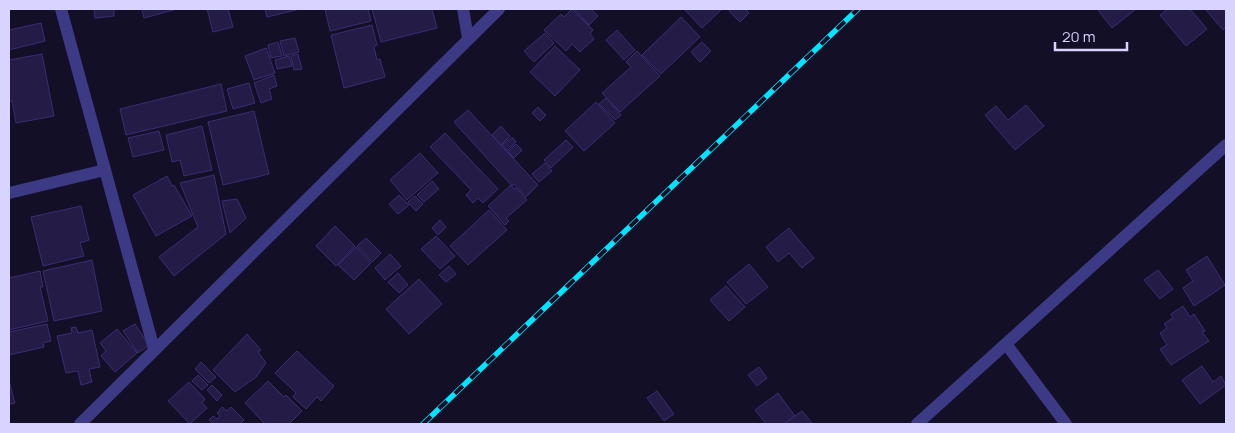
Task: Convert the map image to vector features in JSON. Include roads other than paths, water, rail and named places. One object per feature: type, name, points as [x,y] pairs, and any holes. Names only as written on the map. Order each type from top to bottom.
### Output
[{"type":"street","points":[[61,9],[154,349]]},
{"type":"street","points":[[463,9],[468,38]]},
{"type":"street","points":[[80,424],[499,9]]},
{"type":"street","points":[[917,424],[1226,144]]},
{"type":"street","points":[[9,193],[105,170]]},
{"type":"street","points":[[1006,344],[1066,424]]},
{"type":"railway","points":[[423,424],[858,9]]}]
